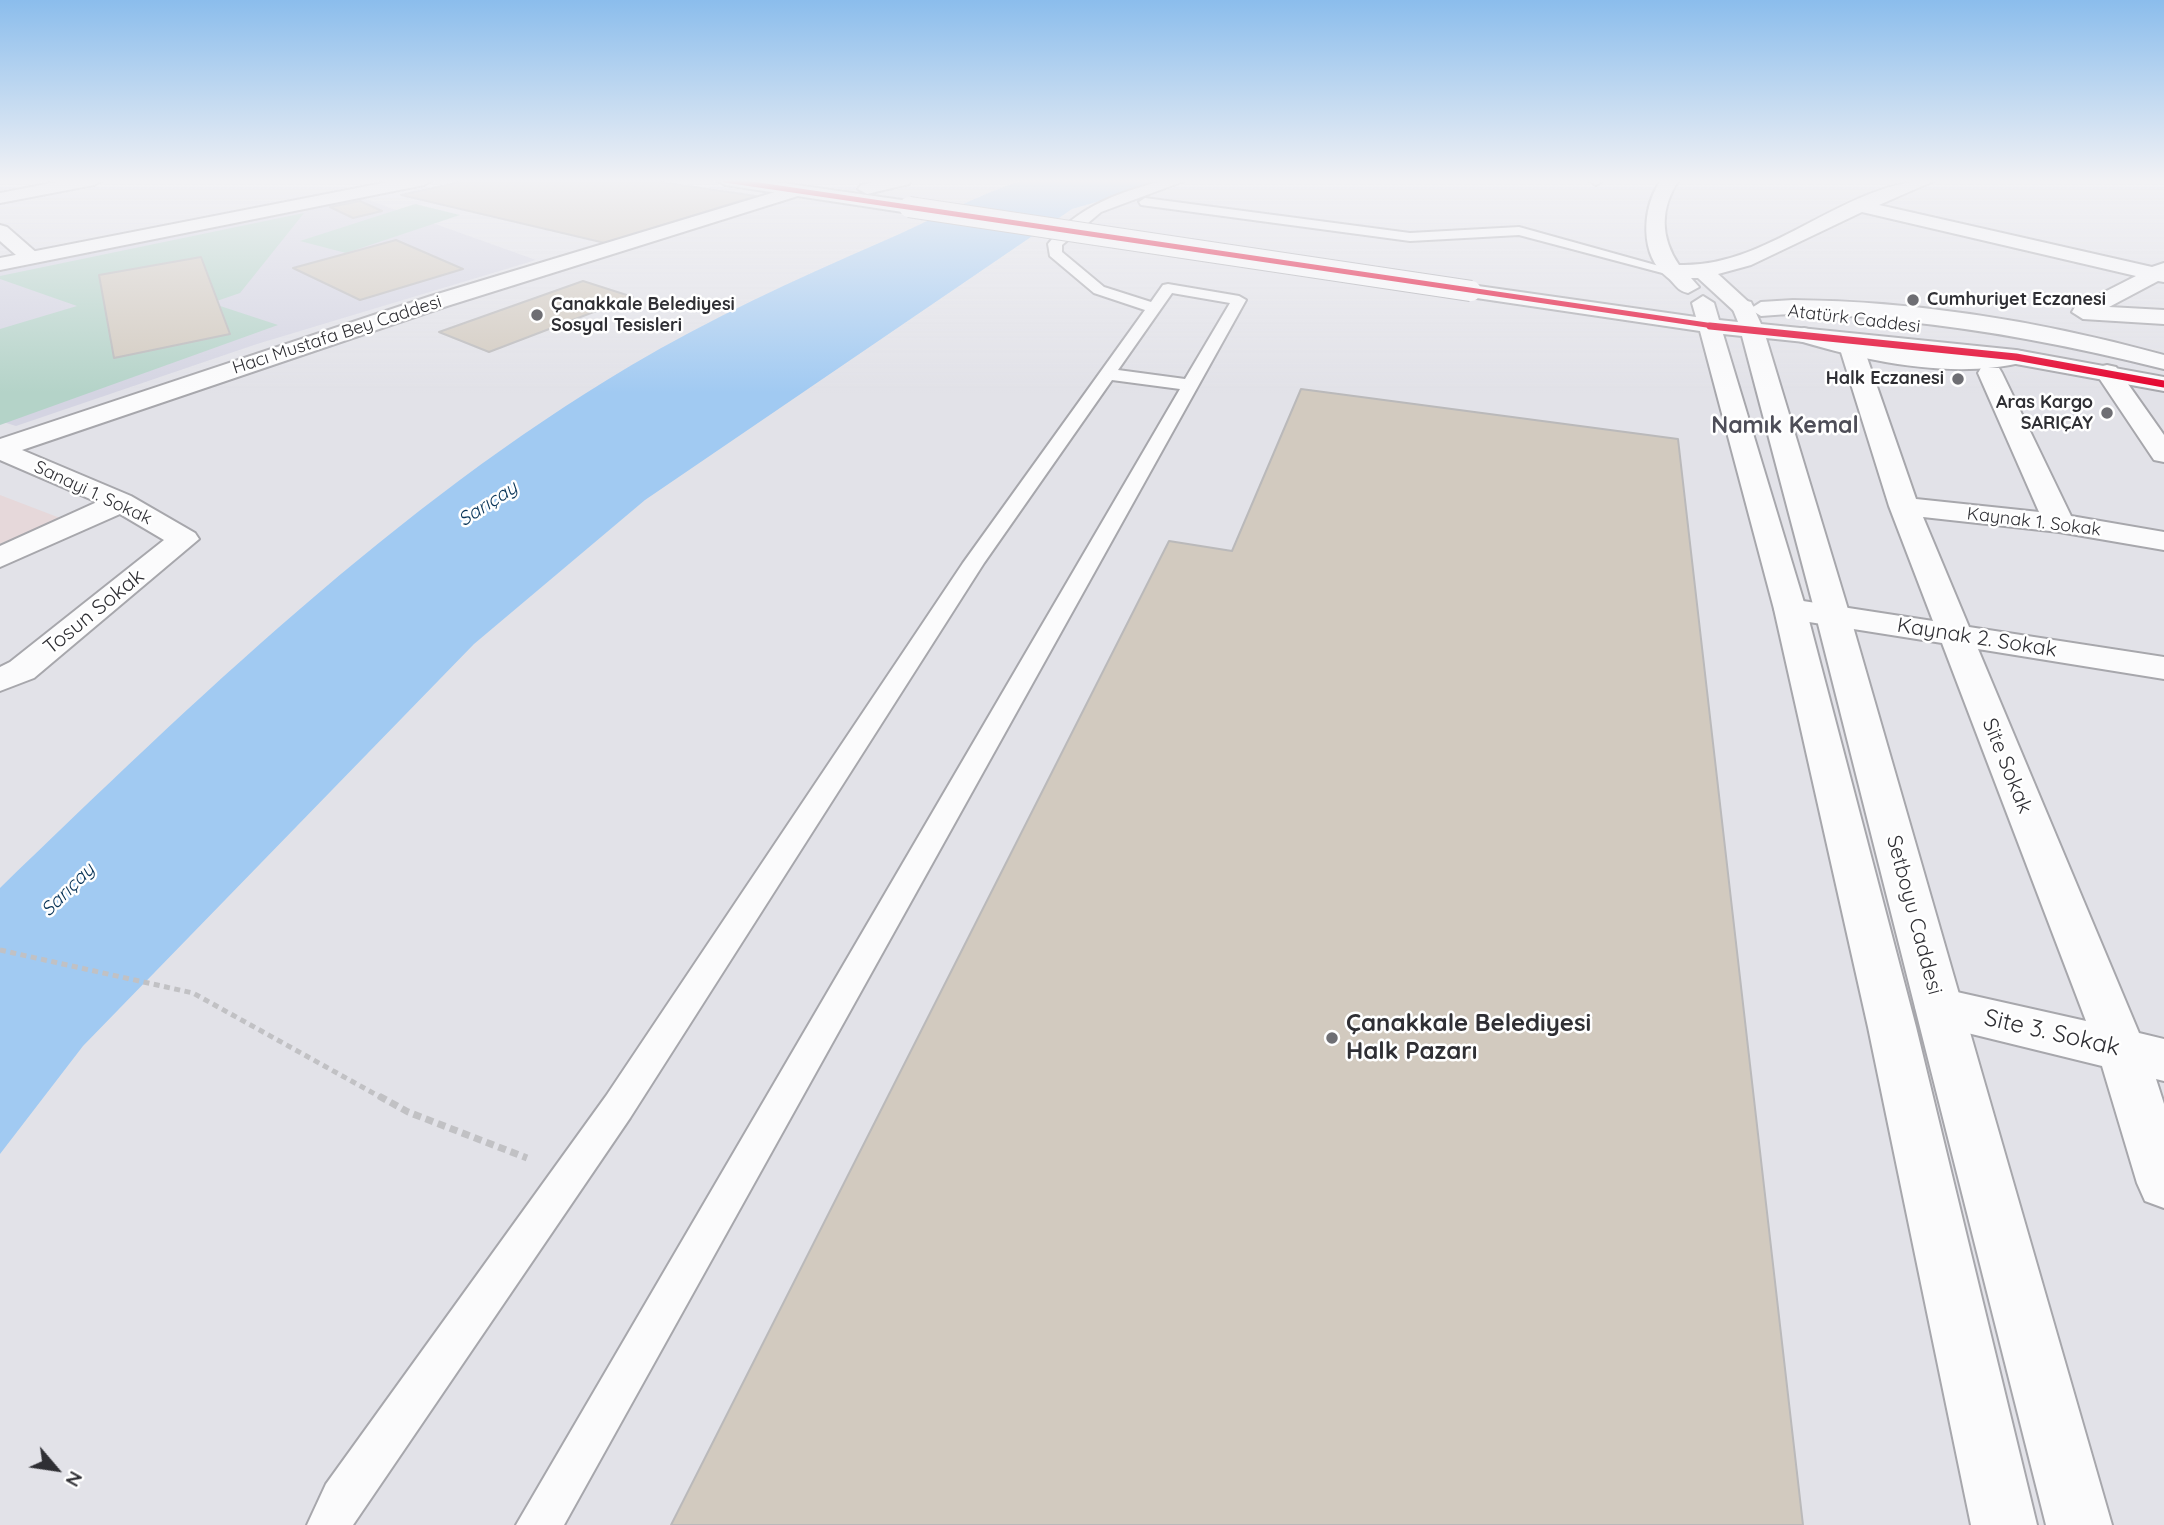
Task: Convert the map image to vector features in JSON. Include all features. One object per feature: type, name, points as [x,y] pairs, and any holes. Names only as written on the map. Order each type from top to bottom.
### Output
[{"type":"street","points":[[23,251],[31,258]]},
{"type":"street","points":[[0,264],[65,251]]},
{"type":"street","name":"Hacı Mustafa Bey Caddesi","points":[[0,449],[594,251]]},
{"type":"street","points":[[1247,251],[1472,284],[1729,308],[1815,306],[1948,319],[2081,341],[2164,362]]},
{"type":"street","points":[[1660,251],[1670,271],[1729,308],[1804,335],[1852,349],[1973,363],[2016,358]]},
{"type":"street","points":[[1765,251],[1744,261],[1729,308],[1790,609],[1892,1027],[2004,1525]]},
{"type":"street","points":[[2063,251],[2161,273]]},
{"type":"street","points":[[1670,271],[1729,308]]},
{"type":"street","points":[[2161,273],[2083,312],[2164,317]]},
{"type":"street","name":"Atatürk Caddesi","points":[[1472,284],[1541,286],[1971,334],[2078,350],[2164,367]]},
{"type":"street","name":"Setboyu Caddesi","points":[[1729,308],[1833,616],[2079,1525]]},
{"type":"street","points":[[1804,335],[2016,358],[2164,384]]},
{"type":"street","name":"Site Sokak","points":[[1852,349],[1904,506],[1955,634],[2143,1054],[2164,1183]]},
{"type":"street","points":[[2107,372],[2164,454]]},
{"type":"street","points":[[1990,373],[2059,523]]},
{"type":"street","name":"Sanayi 1. Sokak","points":[[0,449],[121,502],[184,539]]},
{"type":"street","points":[[0,558],[121,502]]},
{"type":"street","name":"Kaynak 1. Sokak","points":[[1904,506],[2059,523],[2164,541]]},
{"type":"street","name":"Tosun Sokak","points":[[7,679],[184,539]]},
{"type":"street","name":"Kaynak 2. Sokak","points":[[1790,609],[2164,667]]},
{"type":"street","name":"Site 3. Sokak","points":[[1939,1007],[2143,1054]]},
{"type":"lane","points":[[1055,251],[1099,290],[1154,308]]},
{"type":"lane","points":[[1595,251],[1670,271]]},
{"type":"lane","points":[[330,1525],[342,1500],[570,1175],[974,563],[1168,288],[1239,300],[539,1525]]},
{"type":"lane","points":[[1108,374],[1191,385]]},
{"type":"path","points":[[0,950],[193,993],[408,1112],[570,1175]]},
{"type":"shaded area","points":[[102,251],[511,251],[536,260],[257,344],[16,426],[0,421],[0,272]]},
{"type":"shaded area","points":[[0,495],[60,518],[0,544]]},
{"type":"green space","points":[[120,251],[273,251],[240,293],[211,303],[278,325],[0,425],[0,329],[77,306],[0,279],[0,276]]},
{"type":"water","name":"Sarıçay","points":[[861,251],[1010,251],[645,500],[474,644],[83,1046],[0,1154],[0,888],[223,677],[379,543],[460,480],[544,421],[630,366],[721,316]]},
{"type":"building","points":[[355,251],[422,251],[463,269],[360,300],[293,268]]},
{"type":"building","points":[[201,257],[230,334],[114,358],[99,275]]},
{"type":"building","name":"Çanakkale Belediyesi Sosyal Tesisleri","points":[[583,281],[633,297],[489,352],[439,332]]},
{"type":"building","name":"Çanakkale Belediyesi Halk Pazarı","points":[[1301,389],[1678,439],[1803,1525],[671,1525],[1169,541],[1232,551]]},
{"type":"transit line","points":[[1206,251],[1711,326],[2016,357],[2164,384]]},
{"type":"place","name":"Cumhuriyet Eczanesi","points":[[1913,300]]},
{"type":"place","name":"Çanakkale Belediyesi Sosyal Tesisleri","points":[[537,315]]},
{"type":"place","name":"Halk Eczanesi","points":[[1958,379]]},
{"type":"place","name":"Aras Kargo SARIÇAY","points":[[2107,413]]},
{"type":"place","name":"Çanakkale Belediyesi Halk Pazarı","points":[[1332,1038]]},
{"type":"district","name":"Namık Kemal","points":[[1785,426]]}]
